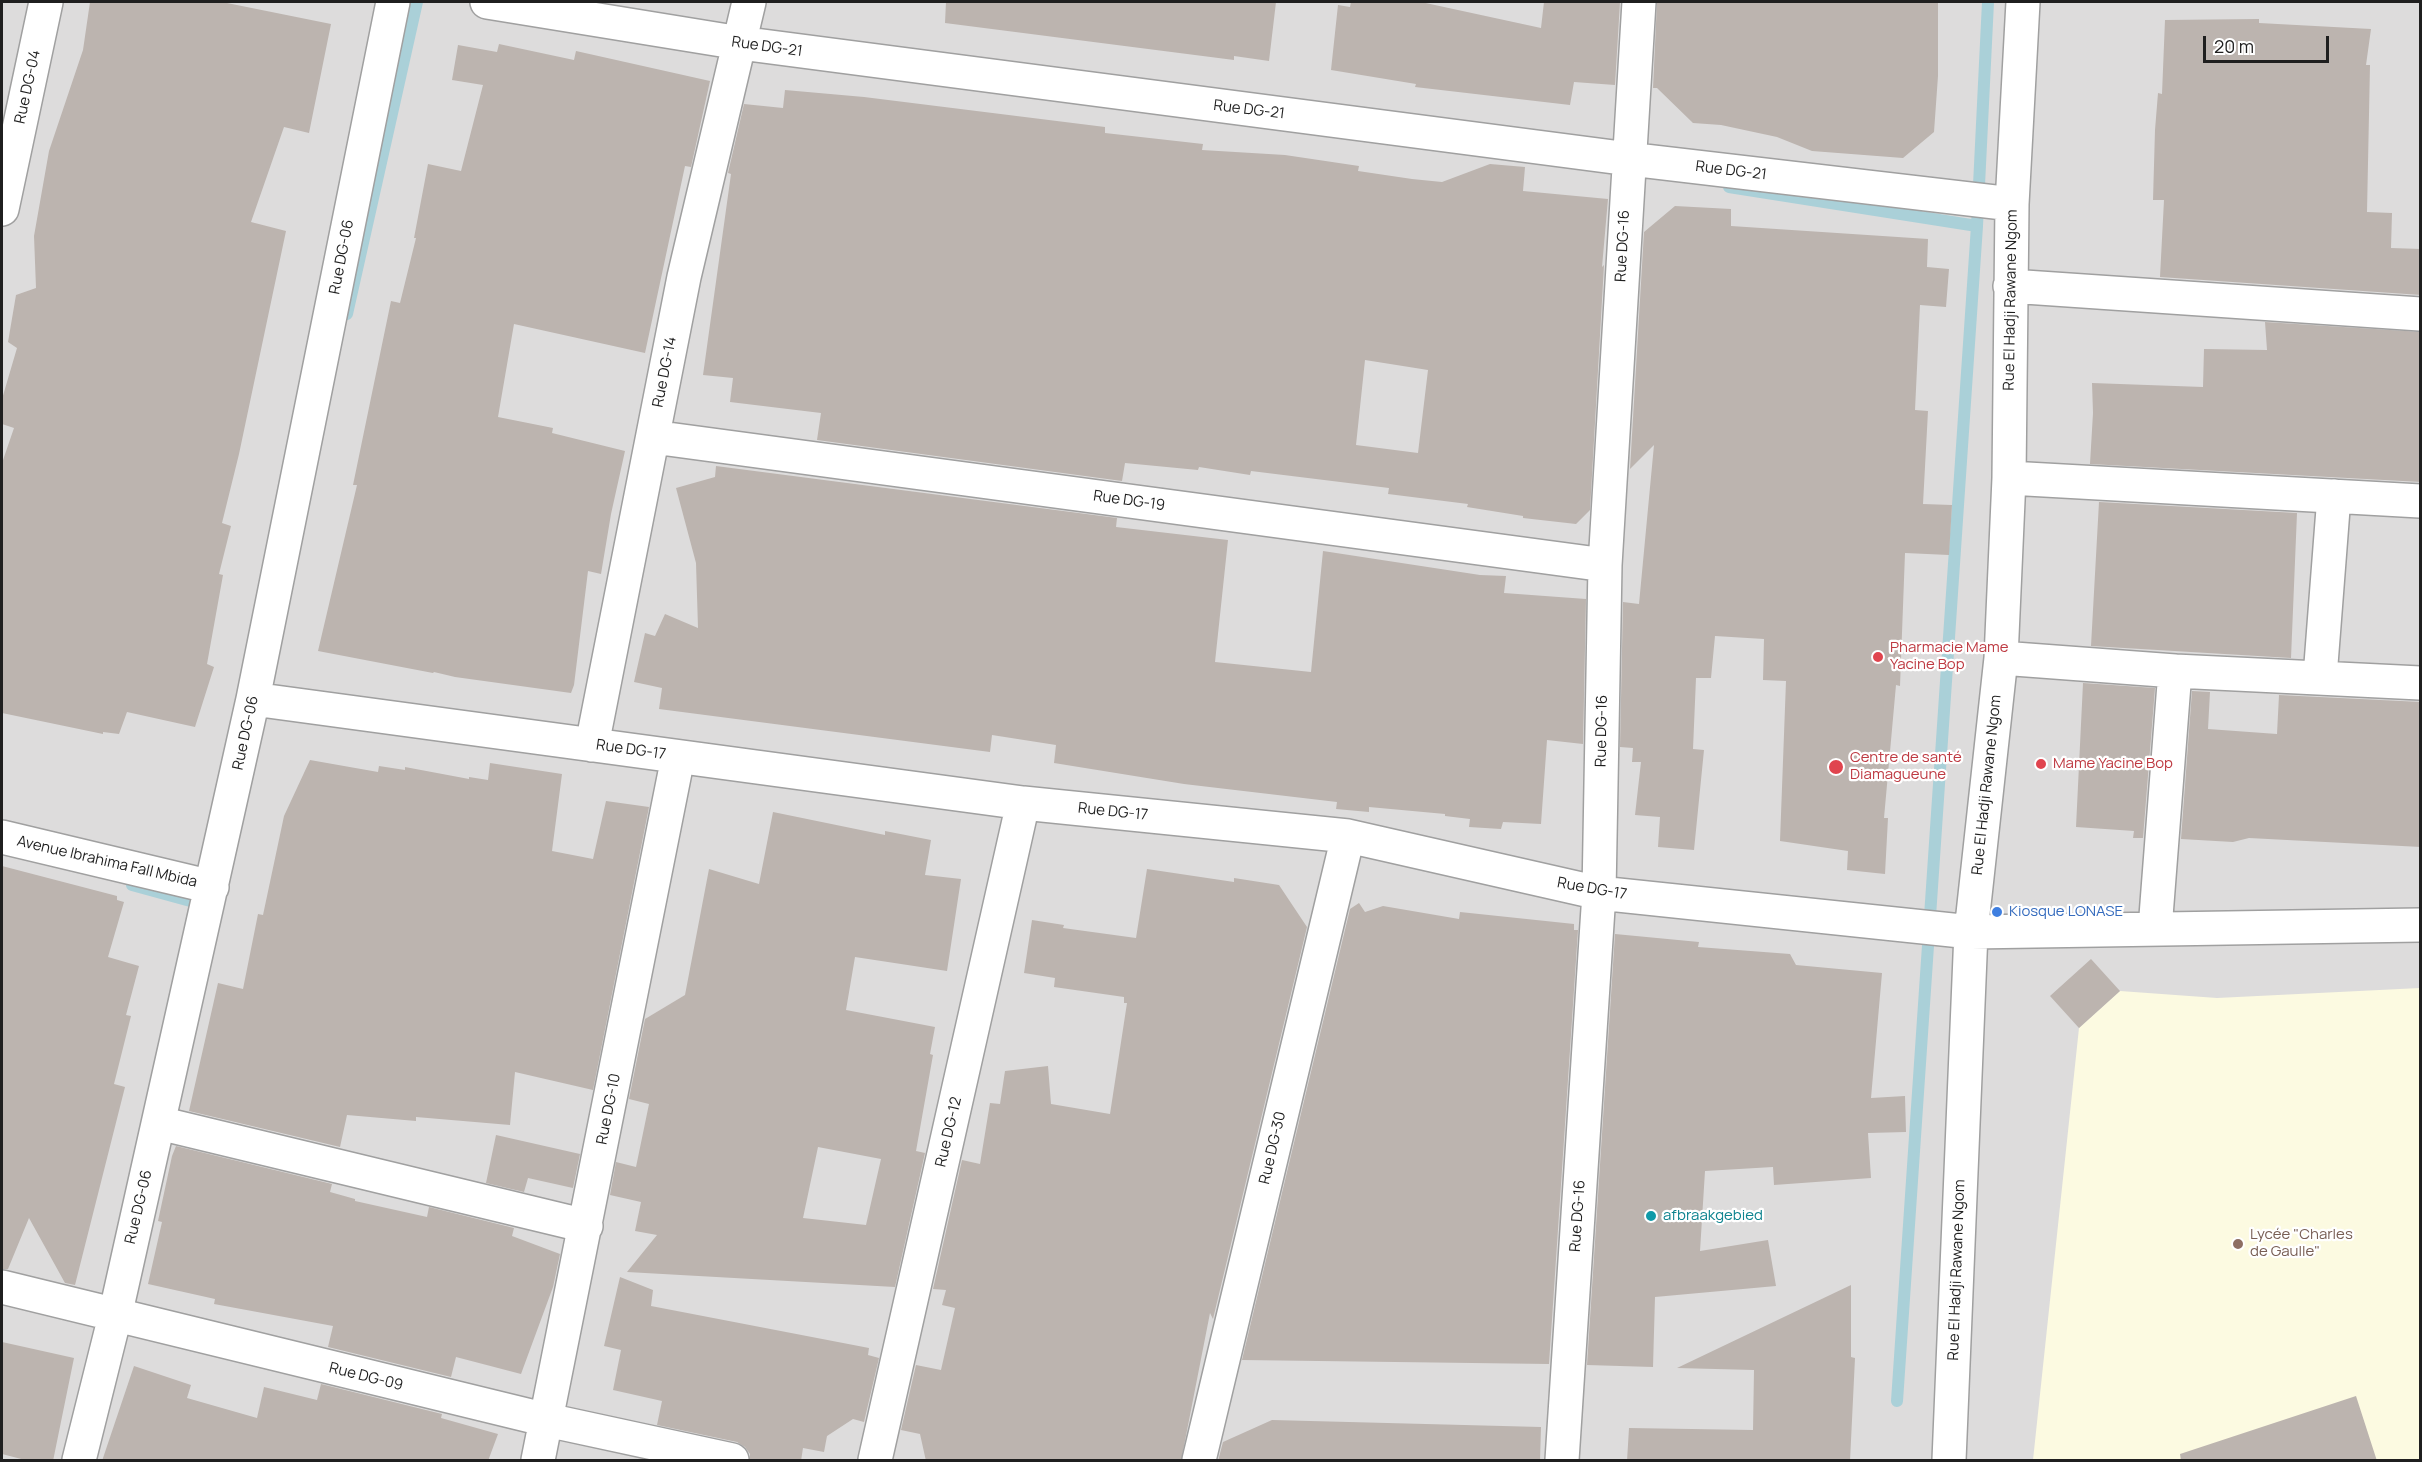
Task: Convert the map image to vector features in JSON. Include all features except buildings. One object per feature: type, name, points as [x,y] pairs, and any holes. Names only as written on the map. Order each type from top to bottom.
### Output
[{"type":"street","name":"Rue DG-04","points":[[2,208],[46,2]]},
{"type":"street","name":"Rue DG-06","points":[[79,1461],[115,1316],[253,699],[393,2]]},
{"type":"street","name":"Rue DG-21","points":[[487,2],[740,43],[1629,159],[2012,204]]},
{"type":"street","name":"Rue DG-14","points":[[592,745],[684,277],[749,2]]},
{"type":"street","name":"Rue DG-16","points":[[1562,1461],[1599,893],[1605,565],[1639,2]]},
{"type":"street","name":"Rue El Hadji Rawane Ngom","points":[[1948,1461],[1971,932],[2001,658],[2009,478],[2012,204],[2023,2]]},
{"type":"street","points":[[2010,286],[2421,314]]},
{"type":"street","name":"Rue DG-19","points":[[653,437],[1605,565]]},
{"type":"street","points":[[2009,478],[2421,501]]},
{"type":"street","points":[[2320,677],[2334,496]]},
{"type":"street","points":[[2001,658],[2421,683]]},
{"type":"street","points":[[2155,929],[2175,670]]},
{"type":"street","name":"Rue DG-17","points":[[253,699],[1023,803],[1348,836],[1599,893],[1971,932],[2421,925]]},
{"type":"street","name":"Rue DG-10","points":[[538,1461],[678,757]]},
{"type":"street","name":"Rue DG-12","points":[[875,1461],[1023,803]]},
{"type":"street","name":"Rue DG-30","points":[[1199,1461],[1348,836]]},
{"type":"street","name":"Avenue Ibrahima Fall Mbida","points":[[2,837],[212,887]]},
{"type":"street","points":[[159,1123],[586,1226]]},
{"type":"street","name":"Rue DG-09","points":[[2,1287],[547,1420],[732,1461]]},
{"type":"shaded area","points":[[2,2],[2420,2],[2420,1460],[2,1460]]},
{"type":"shaded area","name":"Lycée \"Charles de Gaulle\"","points":[[2420,988],[2420,1460],[2033,1460],[2079,1028],[2120,991],[2217,998]]},
{"type":"waterway","points":[[347,314],[417,2]]},
{"type":"waterway","points":[[1897,1401],[1977,226],[1988,2]]},
{"type":"waterway","points":[[1729,187],[1977,226]]},
{"type":"waterway","points":[[132,885],[205,905]]},
{"type":"place","name":"Pharmacie Mame Yacine Bop","points":[[1878,657]]},
{"type":"place","name":"Mame Yacine Bop","points":[[2041,764]]},
{"type":"place","name":"Centre de santé Diamagueune","points":[[1836,767]]},
{"type":"place","name":"Kiosque LONASE","points":[[1997,912]]},
{"type":"place","name":"afbraakgebied","points":[[1651,1216]]},
{"type":"place","name":"Lycée \"Charles de Gaulle\"","points":[[2238,1244]]}]
